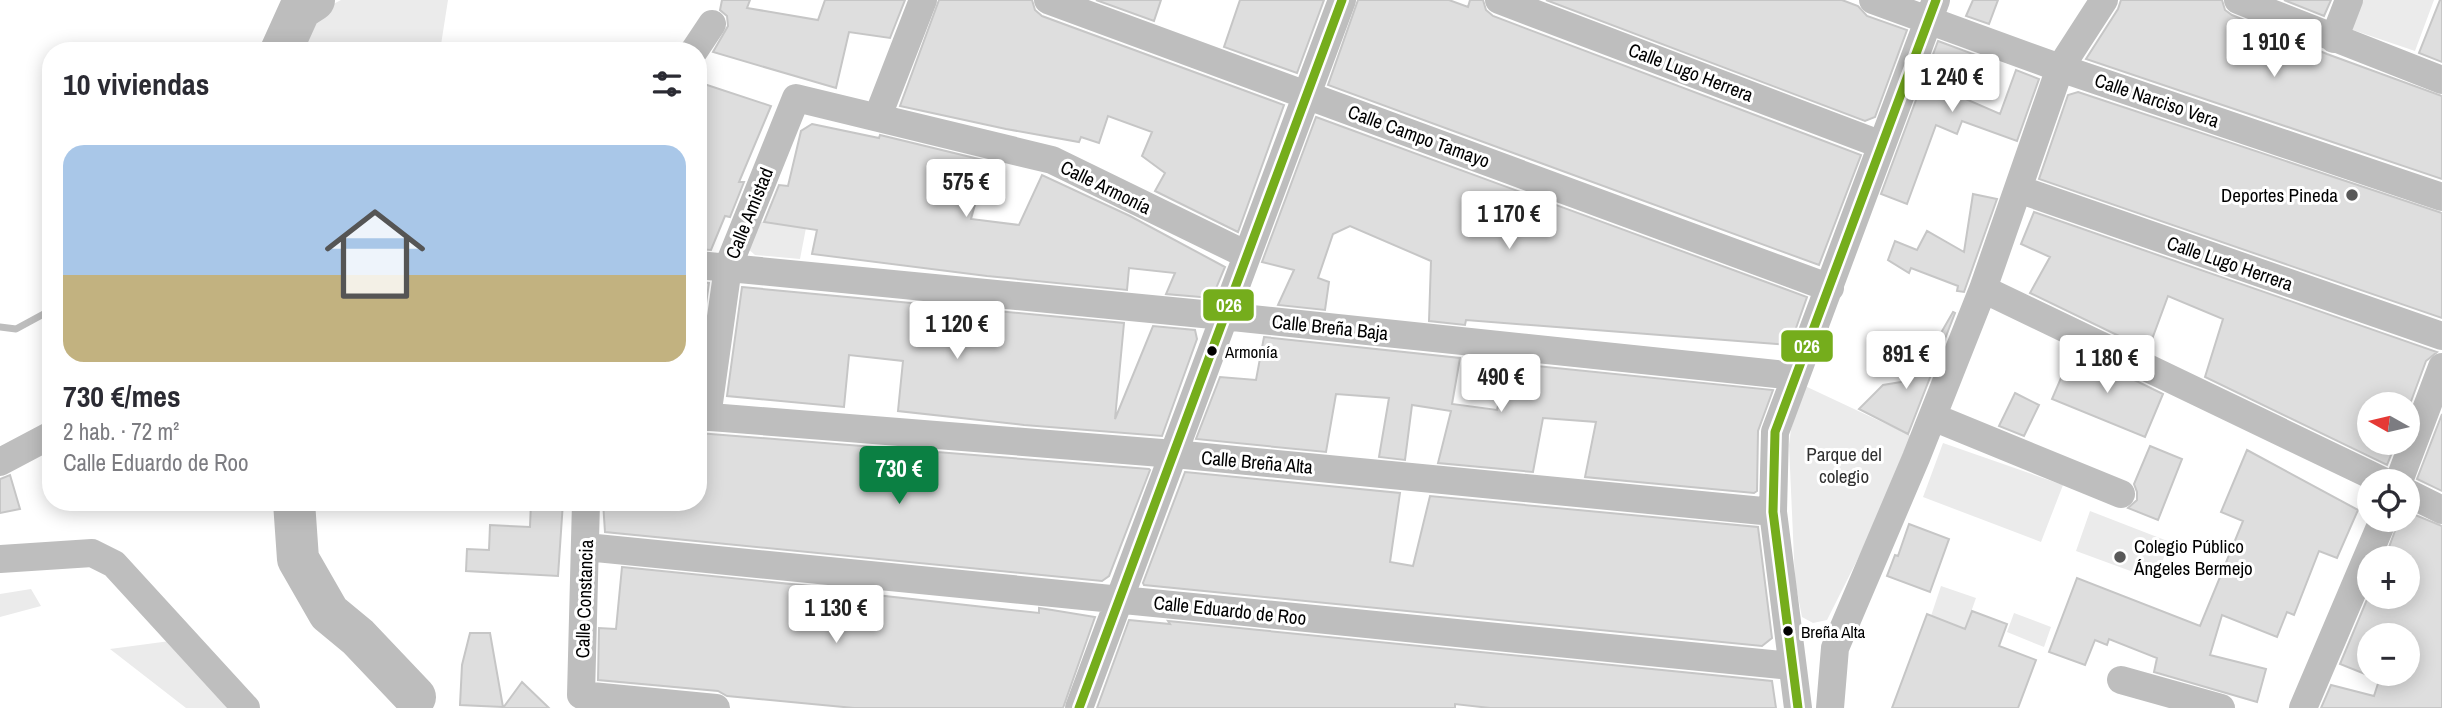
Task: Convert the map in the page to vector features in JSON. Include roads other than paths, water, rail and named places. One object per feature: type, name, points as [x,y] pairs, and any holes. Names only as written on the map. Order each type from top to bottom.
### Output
[{"type":"street","points":[[878,116],[923,0]]},
{"type":"street","name":"Calle Campo Tamayo","points":[[1048,0],[1830,288]]},
{"type":"street","points":[[1079,708],[1342,0]]},
{"type":"street","name":"Calle Lugo Herrera","points":[[1499,0],[1882,145]]},
{"type":"street","name":"Calle Narciso Vera","points":[[1872,0],[1932,11],[2060,68],[2442,197]]},
{"type":"street","points":[[1830,708],[1835,648],[1933,417],[1983,289],[2060,68],[2104,0]]},
{"type":"street","points":[[2238,0],[2442,80]]},
{"type":"street","points":[[2334,39],[2349,0]]},
{"type":"street","points":[[1798,708],[1773,512],[1775,432],[1932,11]]},
{"type":"street","points":[[700,42],[712,24]]},
{"type":"street","name":"Calle Armonía","points":[[796,97],[1052,160],[1247,256]]},
{"type":"street","name":"Calle Amistad","points":[[707,393],[728,267],[796,97]]},
{"type":"street","name":"Calle Lugo Herrera","points":[[2018,189],[2442,336]]},
{"type":"street","name":"Calle Breña Baja","points":[[707,266],[1795,376]]},
{"type":"street","points":[[1983,289],[2359,469]]},
{"type":"street","points":[[2403,469],[2442,366]]},
{"type":"street","name":"Calle Breña Alta","points":[[707,417],[1174,454],[1773,512]]},
{"type":"street","points":[[1933,417],[2121,494]]},
{"type":"street","points":[[0,462],[42,440]]},
{"type":"street","points":[[2420,499],[2442,510]]},
{"type":"street","name":"Calle Constancia","points":[[586,511],[581,695],[716,708]]},
{"type":"street","points":[[2303,708],[2378,532]]},
{"type":"street","name":"Calle Eduardo de Roo","points":[[586,547],[1120,599],[1790,654],[1835,648]]},
{"type":"street","points":[[0,559],[92,553],[114,564],[246,708]]},
{"type":"street","points":[[2121,680],[2221,708]]},
{"type":"waterway","points":[[285,42],[300,9],[314,0]]},
{"type":"waterway","points":[[0,327],[16,329],[42,315]]},
{"type":"waterway","points":[[295,511],[298,559],[329,613],[358,637],[415,697]]},
{"type":"waterway","points":[[415,697],[421,708]]},
{"type":"place","name":"Deportes Pineda","points":[[2352,195]]},
{"type":"place","name":"Armonía","points":[[1212,351]]},
{"type":"place","name":"Colegio Público Ángeles Bermejo","points":[[2120,557]]},
{"type":"place","name":"Breña Alta","points":[[1788,631]]},
{"type":"park label","name":"Parque del colegio","points":[[1844,465]]}]
